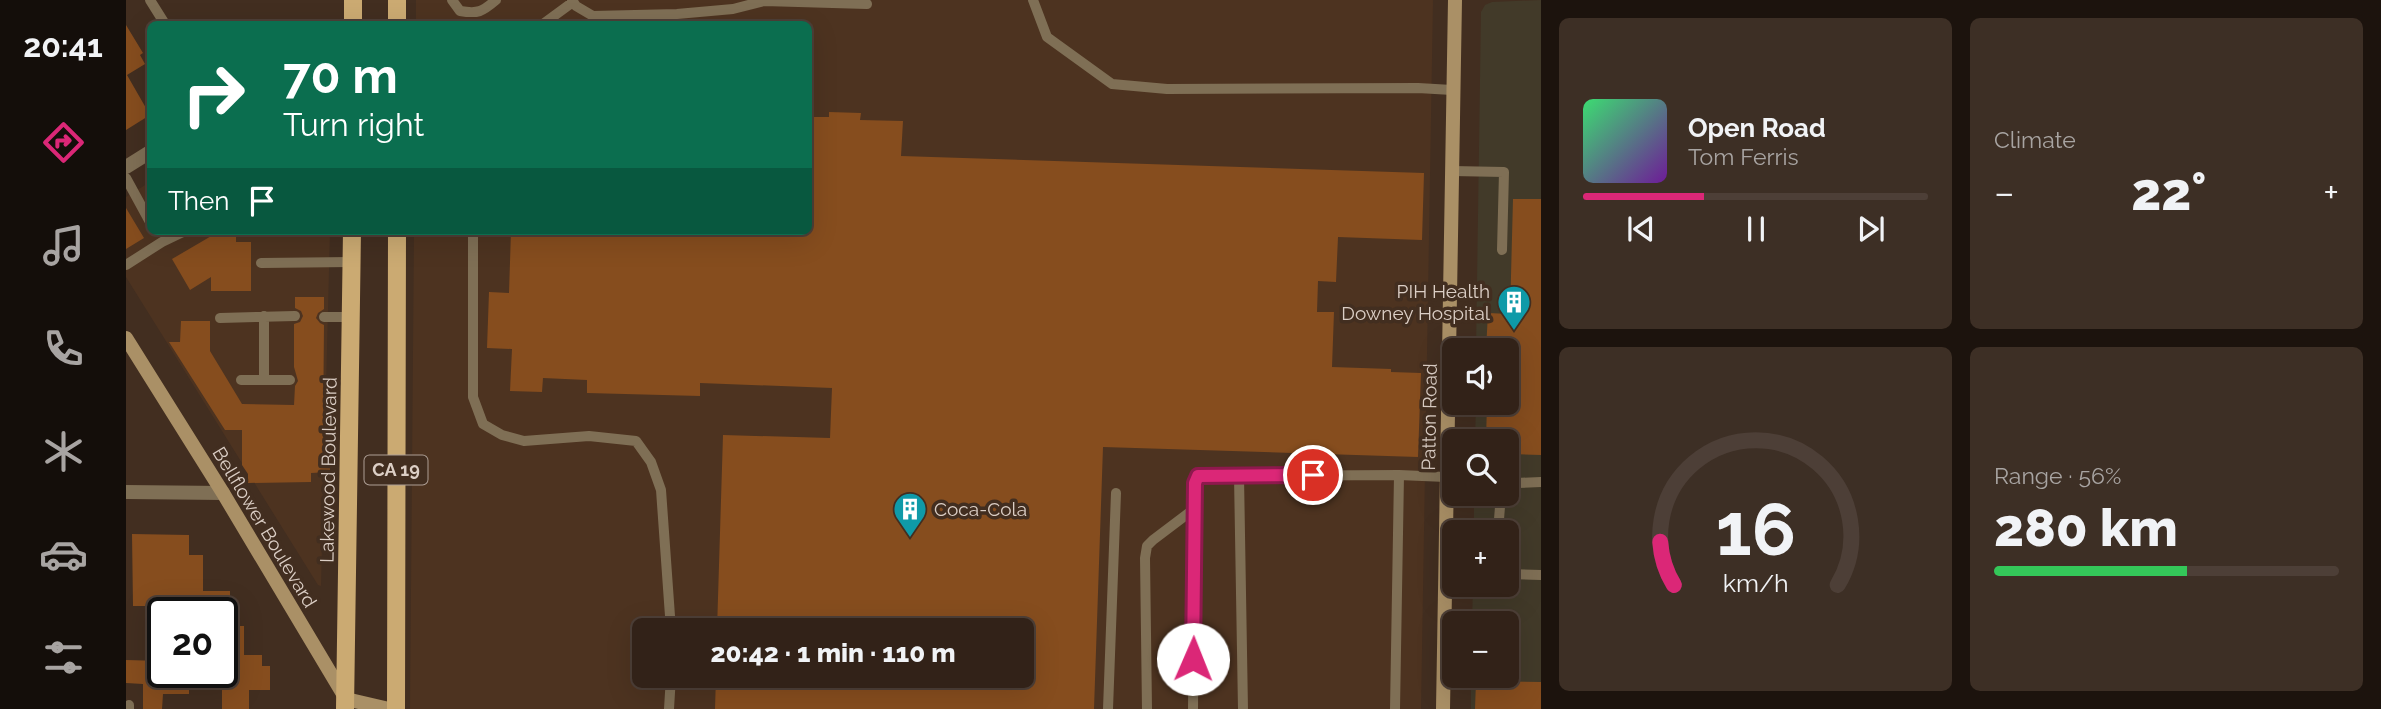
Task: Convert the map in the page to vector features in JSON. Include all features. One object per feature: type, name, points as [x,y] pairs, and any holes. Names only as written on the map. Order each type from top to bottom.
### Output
[{"type":"main road","points":[[353,0],[353,21]]},
{"type":"main road","points":[[397,0],[397,21]]},
{"type":"main road","name":"Lakewood Boulevard","points":[[346,704],[352,235]]},
{"type":"main road","name":"CA 19","points":[[396,709],[397,235]]},
{"type":"street","name":"Patton Road","points":[[1447,429],[1455,0]]},
{"type":"street","points":[[126,167],[147,154]]},
{"type":"street","name":"Bellflower Boulevard","points":[[126,338],[223,493],[346,704]]},
{"type":"street","points":[[126,492],[223,493]]},
{"type":"street","name":"Patton Road","points":[[1443,709],[1449,597]]},
{"type":"street","points":[[346,704],[389,709]]},
{"type":"lane","points":[[150,0],[162,21]]},
{"type":"lane","points":[[452,0],[460,11],[470,13],[482,11],[496,0]]},
{"type":"lane","points":[[1032,0],[1047,37],[1112,84],[1167,89],[1452,90]]},
{"type":"lane","points":[[547,21],[573,1],[576,6],[593,16],[677,15],[733,9],[764,1],[867,4]]},
{"type":"lane","points":[[1452,171],[1504,172],[1502,250]]},
{"type":"lane","points":[[126,178],[146,206]]},
{"type":"lane","points":[[158,235],[162,242]]},
{"type":"lane","points":[[126,265],[177,235]]},
{"type":"lane","points":[[472,235],[473,397],[482,424],[502,435],[524,441],[589,436],[636,441],[651,462],[661,490],[670,618]]},
{"type":"lane","points":[[261,263],[351,262]]},
{"type":"lane","points":[[264,316],[264,380]]},
{"type":"lane","points":[[220,318],[295,316]]},
{"type":"lane","points":[[324,317],[351,317]]},
{"type":"lane","points":[[241,380],[290,380]]},
{"type":"lane","points":[[1395,709],[1399,475]]},
{"type":"lane","points":[[1192,709],[1194,509],[1195,483],[1198,476],[1442,477]]},
{"type":"lane","points":[[1239,476],[1243,709]]},
{"type":"lane","points":[[1519,483],[1541,482]]},
{"type":"lane","points":[[1108,709],[1116,493]]},
{"type":"lane","points":[[1147,709],[1147,546],[1194,509]]},
{"type":"lane","points":[[1519,574],[1541,575]]},
{"type":"lane","points":[[669,709],[670,688]]},
{"type":"shaded area","points":[[416,0],[1433,0],[1421,709],[410,709],[414,235],[812,235],[812,21],[416,21]]},
{"type":"shaded area","points":[[1541,0],[1541,709],[1471,709],[1471,688],[1519,688],[1519,611],[1472,611],[1473,597],[1519,597],[1519,520],[1474,520],[1474,506],[1519,506],[1519,429],[1475,429],[1476,415],[1519,415],[1519,338],[1476,338],[1481,12],[1485,5],[1492,2]]},
{"type":"shaded area","points":[[147,184],[147,235],[330,235],[321,586],[126,277],[126,197]]},
{"type":"building","points":[[126,25],[143,53],[140,55],[145,64],[127,75],[147,110],[147,117],[126,130]]},
{"type":"building","points":[[829,112],[861,113],[860,120],[903,121],[901,156],[1424,173],[1422,240],[1338,237],[1336,282],[1318,281],[1317,312],[1334,312],[1332,367],[1421,373],[1418,457],[1103,447],[1094,709],[715,709],[716,688],[1034,688],[1034,618],[717,618],[723,435],[830,438],[832,388],[700,383],[700,396],[587,393],[587,380],[543,378],[542,392],[510,391],[512,349],[487,348],[489,292],[509,293],[511,235],[812,235],[812,117],[829,117]]},
{"type":"building","name":"PIH Health Downey Hospital","points":[[1513,199],[1541,199],[1541,455],[1519,454],[1519,429],[1486,429],[1487,415],[1519,415],[1519,338],[1487,338],[1488,313],[1510,314]]},
{"type":"building","points":[[126,208],[144,238],[126,249]]},
{"type":"building","points":[[213,235],[236,235],[236,242],[251,242],[251,291],[211,291],[211,277],[190,290],[172,259]]},
{"type":"building","points":[[295,297],[324,297],[324,309],[316,318],[324,325],[323,433],[326,433],[326,445],[330,445],[330,472],[311,473],[311,482],[248,483],[248,474],[242,465],[242,430],[225,430],[169,342],[180,342],[181,321],[210,321],[210,351],[242,404],[294,405],[295,386],[298,381],[294,367],[294,324],[300,322],[303,316],[301,311],[295,308]]},
{"type":"building","points":[[132,534],[189,535],[189,555],[203,555],[203,591],[230,591],[230,597],[147,597],[147,606],[133,606]]},
{"type":"building","points":[[240,612],[240,626],[244,626],[244,655],[262,655],[262,666],[270,666],[270,690],[249,690],[249,709],[222,709],[222,688],[238,688]]},
{"type":"building","points":[[126,660],[147,661],[147,688],[189,688],[189,694],[163,694],[162,709],[143,709],[143,684],[126,683]]},
{"type":"building","points":[[1519,682],[1541,682],[1541,709],[1475,709],[1476,688],[1519,688]]},
{"type":"place","name":"PIH Health Downey Hospital","points":[[1514,332]]},
{"type":"place","name":"Coca-Cola","points":[[910,539]]},
{"type":"route","points":[[1193,659],[1195,483],[1198,476],[1313,475]]}]
